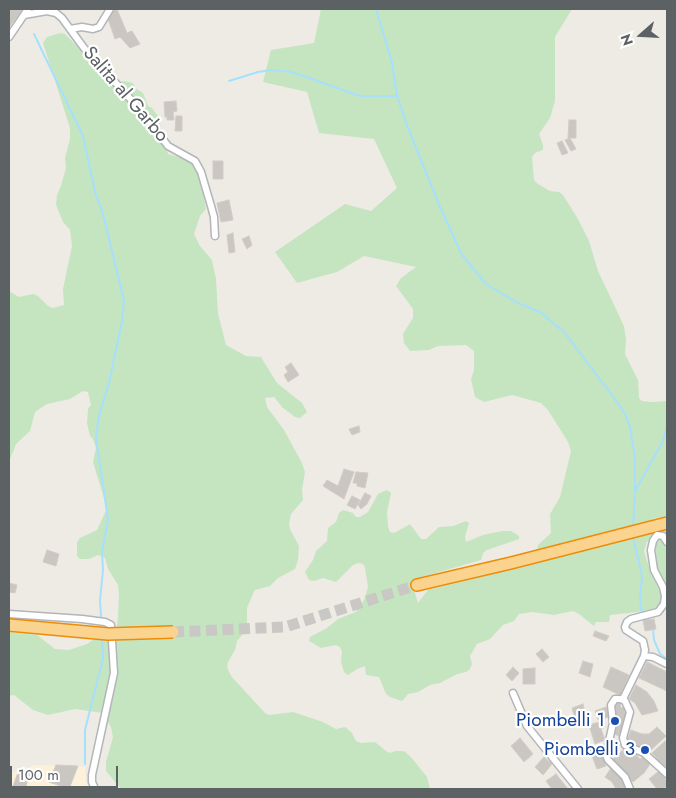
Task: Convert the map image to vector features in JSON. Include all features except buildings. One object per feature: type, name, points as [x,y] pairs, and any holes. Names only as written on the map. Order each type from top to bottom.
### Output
[{"type":"highway","points":[[417,585],[667,523]]},
{"type":"highway","points":[[9,625],[108,634],[173,632]]},
{"type":"street","points":[[9,37],[28,9]]},
{"type":"street","name":"Salita al Garbo","points":[[70,29],[82,26],[93,29],[99,27],[110,9]]},
{"type":"street","name":"Salita al Garbo","points":[[24,15],[47,11],[56,13],[62,18],[84,48],[144,114],[168,146],[187,156],[199,167],[214,216],[216,236]]},
{"type":"street","points":[[624,700],[645,650],[643,641],[624,627],[631,618],[658,612],[664,604],[663,587],[654,570],[651,550],[652,541],[657,535],[663,536],[667,542]]},
{"type":"street","points":[[9,614],[82,618],[105,622],[111,625],[114,672],[92,774],[92,782],[95,789]]},
{"type":"street","points":[[644,656],[653,657],[667,664]]},
{"type":"street","points":[[513,693],[527,726],[578,789]]},
{"type":"street","points":[[630,789],[627,779],[608,760],[606,752],[613,723],[612,703],[617,699],[624,700],[630,712],[623,743],[644,753],[667,774]]},
{"type":"shaded area","points":[[35,765],[85,767],[86,782],[89,789],[9,789],[9,774]]},
{"type":"green space","points":[[321,9],[572,9],[555,37],[555,101],[550,118],[539,134],[543,150],[535,153],[532,157],[534,180],[550,191],[559,192],[563,195],[589,241],[598,271],[624,326],[625,354],[638,380],[639,398],[642,401],[667,401],[667,516],[652,519],[656,532],[667,529],[667,598],[657,568],[655,532],[647,542],[644,551],[662,596],[661,604],[655,610],[610,615],[609,622],[596,622],[594,626],[573,611],[554,615],[532,612],[519,614],[514,621],[503,625],[490,639],[477,644],[470,656],[472,664],[466,672],[457,674],[440,683],[430,685],[418,692],[408,694],[402,701],[386,694],[379,677],[366,675],[365,666],[348,675],[344,672],[340,647],[336,645],[321,648],[309,641],[310,637],[327,628],[338,619],[356,612],[364,600],[368,587],[365,568],[363,564],[358,563],[353,565],[336,582],[323,578],[314,581],[309,580],[305,572],[313,560],[316,551],[327,541],[328,528],[336,522],[339,513],[343,510],[353,513],[356,517],[360,517],[368,512],[378,494],[387,490],[391,493],[387,512],[390,532],[394,533],[410,524],[421,539],[426,539],[439,527],[453,526],[466,521],[469,523],[465,537],[466,542],[483,535],[502,531],[511,531],[519,536],[519,539],[487,550],[483,553],[481,560],[411,580],[418,603],[428,590],[538,563],[536,554],[538,545],[551,533],[550,514],[560,497],[571,451],[568,442],[548,410],[541,403],[512,395],[484,402],[475,397],[471,379],[474,370],[474,351],[466,345],[438,346],[429,350],[410,351],[404,343],[403,334],[413,318],[413,309],[396,286],[401,278],[416,267],[364,256],[337,272],[297,283],[275,252],[345,204],[371,211],[397,188],[374,139],[319,133],[307,92],[263,82],[271,50],[314,43]]},
{"type":"green space","points":[[60,33],[65,34],[74,43],[110,85],[124,81],[133,83],[135,88],[143,93],[148,106],[158,116],[168,154],[190,160],[199,171],[206,209],[200,216],[194,234],[200,246],[212,260],[216,279],[218,313],[226,345],[246,356],[261,357],[277,383],[302,403],[307,412],[300,418],[295,417],[283,408],[274,397],[265,398],[267,407],[284,430],[305,472],[302,490],[303,500],[291,514],[289,524],[299,546],[298,560],[295,569],[278,578],[270,586],[255,590],[247,608],[247,626],[237,641],[235,650],[228,662],[227,667],[231,676],[269,715],[293,712],[323,722],[336,729],[345,727],[352,733],[356,741],[361,743],[375,742],[390,753],[404,751],[427,777],[430,789],[121,789],[106,771],[106,762],[113,737],[111,727],[103,713],[75,709],[48,715],[33,710],[14,695],[9,696],[9,632],[37,635],[55,649],[69,650],[87,644],[98,636],[116,638],[118,617],[118,585],[108,569],[105,558],[98,555],[89,559],[80,559],[77,556],[77,542],[80,538],[97,530],[107,508],[93,462],[96,448],[90,436],[87,423],[88,409],[91,405],[88,392],[83,391],[70,399],[47,404],[35,412],[30,431],[16,444],[9,462],[9,291],[19,297],[33,294],[53,308],[64,305],[63,289],[72,246],[70,230],[63,222],[56,205],[57,195],[66,168],[65,158],[70,139],[70,128],[43,43],[47,37]]},
{"type":"waterway","points":[[376,9],[392,63],[397,96],[408,128],[462,255],[486,284],[518,303],[540,312],[564,332],[611,394],[625,414],[630,427],[635,458],[635,491]]},
{"type":"waterway","points":[[34,34],[83,136],[95,192],[103,214],[124,301],[122,321],[109,383],[99,416],[96,439],[108,519],[102,552],[103,570],[100,601],[102,630]]},
{"type":"waterway","points":[[229,81],[271,70],[292,72],[360,96],[397,96]]},
{"type":"waterway","points":[[633,528],[635,491],[663,441],[667,426]]},
{"type":"waterway","points":[[633,537],[642,576],[640,597],[641,610],[644,613]]},
{"type":"waterway","points":[[653,629],[654,640],[660,654],[667,659]]},
{"type":"waterway","points":[[85,764],[85,730],[103,659],[102,637]]},
{"type":"tunnel","points":[[173,632],[285,627],[417,585]]},
{"type":"place","name":"Piombelli 1","points":[[615,721]]},
{"type":"place","name":"Piombelli 3","points":[[645,750]]}]
